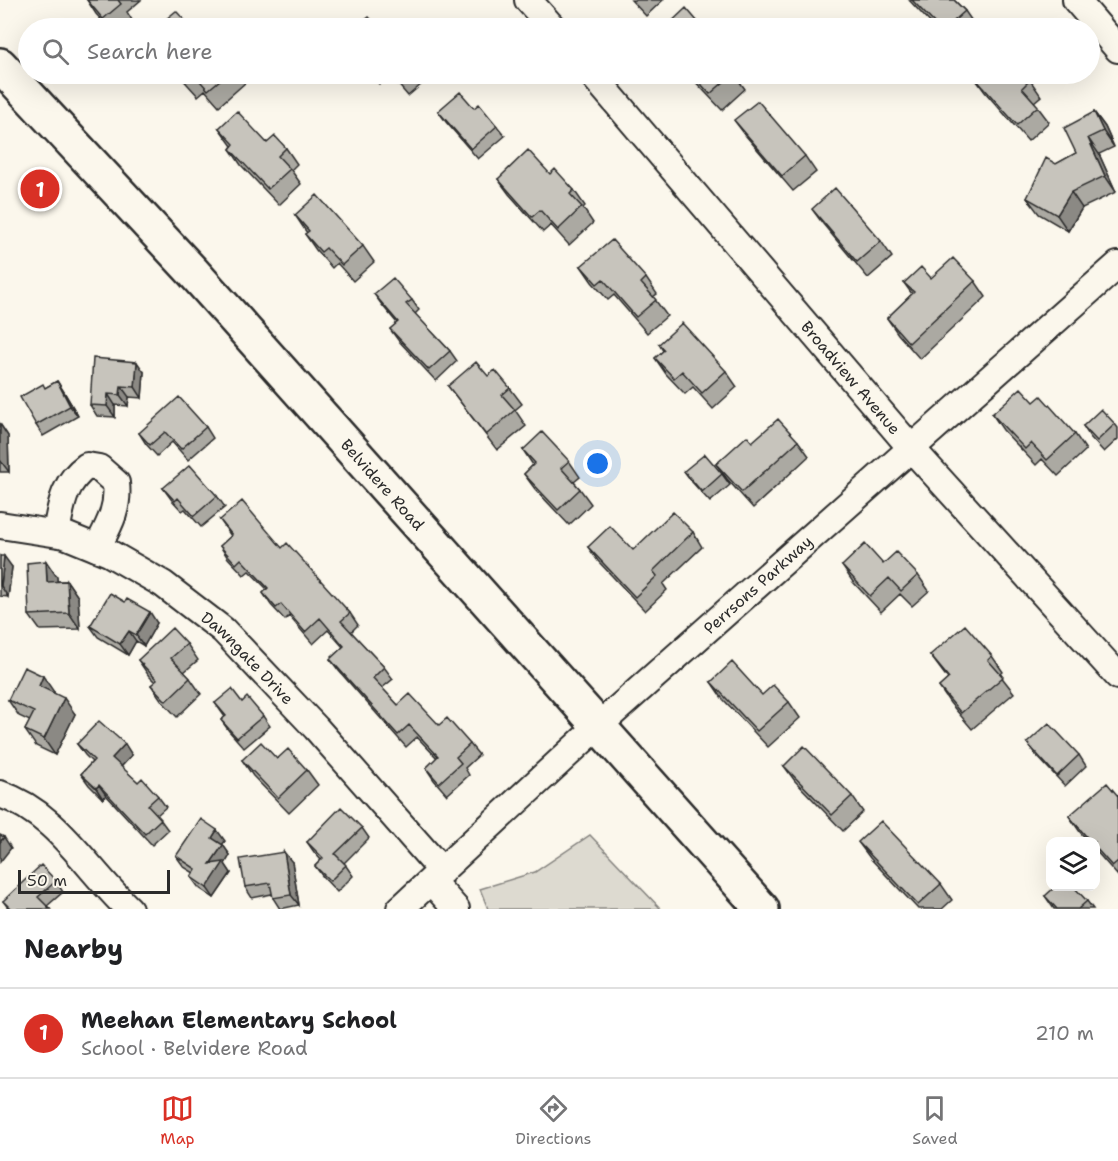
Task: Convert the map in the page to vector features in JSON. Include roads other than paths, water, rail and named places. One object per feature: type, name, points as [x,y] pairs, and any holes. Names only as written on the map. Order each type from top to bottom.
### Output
[{"type":"main road","name":"Belvidere Road","points":[[0,65],[193,272],[597,727],[762,909]]},
{"type":"street","points":[[528,0],[544,18]]},
{"type":"street","points":[[1076,0],[1091,18]]},
{"type":"street","points":[[1100,28],[1118,49]]},
{"type":"street","name":"Broadview Avenue","points":[[601,84],[912,449],[1118,676]]},
{"type":"street","name":"Perrsons Parkway","points":[[400,909],[597,727],[1118,265]]},
{"type":"street","points":[[56,533],[65,489],[70,481],[87,466],[99,468],[116,483],[118,499],[114,516],[97,548]]},
{"type":"street","name":"Dawngate Drive","points":[[0,525],[56,533],[97,548],[163,584],[223,630],[316,728],[437,876],[456,909]]},
{"type":"street","points":[[0,794],[24,804],[52,825],[129,909]]},
{"type":"place","name":"Meehan Elementary School","points":[[40,189]]}]
